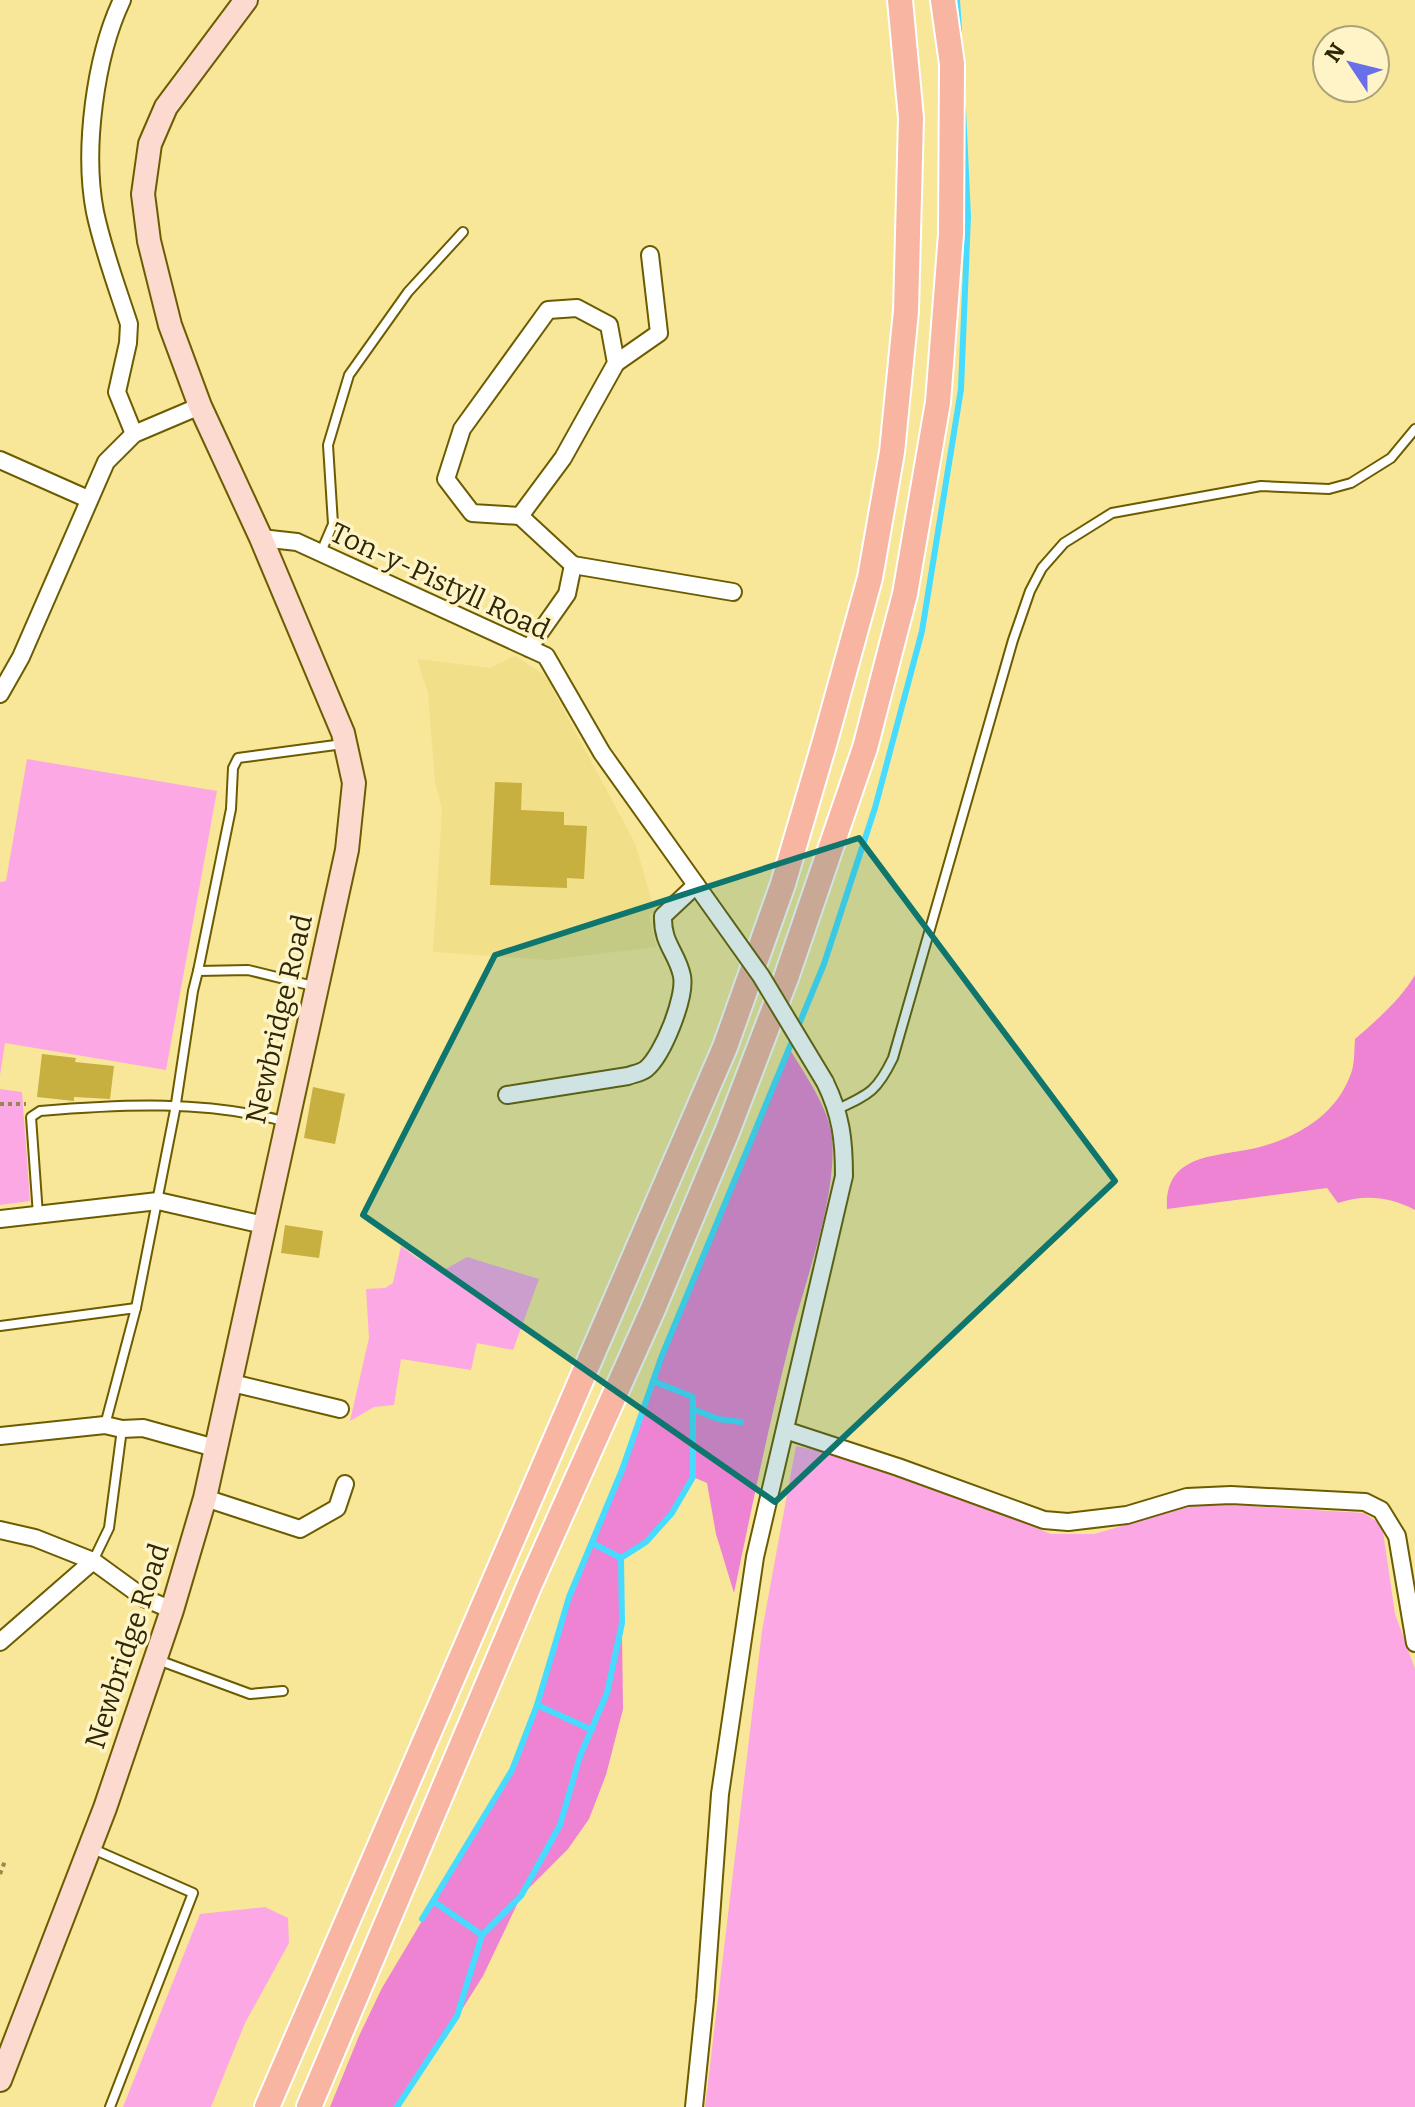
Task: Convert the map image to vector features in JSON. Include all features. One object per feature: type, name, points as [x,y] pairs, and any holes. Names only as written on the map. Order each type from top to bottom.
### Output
[{"type":"main road","points":[[267,2107],[725,1047],[783,884],[870,578],[892,452],[906,311],[911,118],[900,0]]},
{"type":"main road","points":[[309,2107],[530,1584],[653,1309],[727,1132],[786,978],[865,748],[905,594],[938,402],[951,234],[952,64],[943,0]]},
{"type":"street","points":[[122,0],[112,21],[98,72],[90,159],[95,210],[129,324],[117,392],[134,434]]},
{"type":"street","name":"Newbridge Road","points":[[0,2080],[90,1847],[156,1659],[205,1498],[347,850],[354,783],[346,744],[261,538],[200,406],[170,325],[149,241],[143,194],[150,144],[166,107],[246,0]]},
{"type":"street","points":[[520,516],[563,458],[616,363],[659,333],[650,255]]},
{"type":"street","points":[[616,363],[609,325],[577,308],[548,310],[462,429],[446,479],[472,513],[520,516],[573,565],[733,592]]},
{"type":"street","points":[[0,694],[21,657],[106,462],[134,434],[200,406]]},
{"type":"street","points":[[0,460],[88,499]]},
{"type":"street","name":"Ton-y-Pistyll Road","points":[[261,538],[297,542],[546,656],[602,753],[761,976],[838,1109],[844,1143],[844,1176],[755,1557],[720,1794],[694,2107]]},
{"type":"street","points":[[529,648],[567,594],[573,565]]},
{"type":"street","points":[[507,1095],[628,1076],[646,1069],[660,1049],[683,997],[682,975],[663,933],[663,916],[696,885]]},
{"type":"street","points":[[0,1219],[158,1201],[264,1225]]},
{"type":"street","points":[[232,1383],[340,1409]]},
{"type":"street","points":[[0,1436],[105,1425],[122,1429],[143,1428],[215,1448]]},
{"type":"street","points":[[785,1430],[1044,1520],[1068,1522],[1127,1515],[1187,1497],[1231,1495],[1365,1502],[1381,1510],[1397,1536],[1415,1643]]},
{"type":"street","points":[[205,1498],[300,1529],[337,1508],[345,1484]]},
{"type":"street","points":[[0,1530],[35,1538],[93,1561],[144,1598],[172,1610]]},
{"type":"street","points":[[0,1642],[93,1561]]},
{"type":"lane","points":[[320,553],[333,524],[329,504],[328,445],[349,375],[408,292],[463,232]]},
{"type":"lane","points":[[838,1109],[866,1096],[882,1082],[893,1058],[1013,640],[1030,591],[1042,568],[1064,543],[1112,513],[1261,486],[1329,489],[1351,483],[1391,458],[1415,429]]},
{"type":"lane","points":[[105,1425],[136,1308],[158,1201],[193,991],[231,809],[233,768],[238,758],[346,744]]},
{"type":"lane","points":[[198,971],[248,970],[318,987]]},
{"type":"lane","points":[[38,1215],[31,1117],[40,1111],[176,1105],[251,1112],[287,1122]]},
{"type":"lane","points":[[0,1326],[136,1308]]},
{"type":"lane","points":[[93,1561],[109,1528],[122,1429]]},
{"type":"lane","points":[[156,1659],[250,1694],[283,1691]]},
{"type":"lane","points":[[90,1847],[193,1893],[110,2107]]},
{"type":"path","points":[[0,1104],[26,1104],[36,1114]]},
{"type":"path","points":[[0,1874],[5,1861]]},
{"type":"highlighted area","points":[[859,838],[1115,1181],[775,1502],[363,1215],[495,955]]},
{"type":"shaded area","points":[[515,656],[545,675],[635,843],[655,911],[649,915],[656,947],[549,960],[433,952],[442,810],[435,781],[428,693],[417,659],[490,668]]},
{"type":"shaded area","points":[[27,759],[217,791],[166,1070],[5,1043],[0,1075],[0,882],[6,881]]},
{"type":"shaded area","points":[[1415,975],[1415,1210],[1377,1198],[1358,1198],[1338,1203],[1327,1188],[1167,1209],[1168,1191],[1183,1167],[1209,1156],[1271,1144],[1299,1131],[1324,1114],[1335,1103],[1350,1076],[1355,1039],[1395,1001]]},
{"type":"shaded area","points":[[790,1050],[816,1092],[830,1126],[830,1185],[820,1236],[776,1398],[734,1593],[716,1534],[707,1483],[693,1477],[663,1522],[621,1558],[623,1709],[606,1775],[589,1819],[568,1849],[521,1896],[483,1976],[402,2098],[400,2107],[330,2107],[382,1988],[512,1770],[537,1705],[569,1597],[622,1470],[661,1358]]},
{"type":"shaded area","points":[[0,1089],[22,1092],[30,1201],[0,1205]]},
{"type":"shaded area","points":[[401,1246],[417,1258],[444,1270],[467,1257],[539,1279],[513,1350],[477,1343],[471,1370],[401,1359],[394,1405],[374,1407],[350,1421],[369,1338],[366,1289],[385,1288],[393,1283]]},
{"type":"shaded area","points":[[796,1446],[842,1456],[1051,1534],[1094,1534],[1192,1506],[1229,1505],[1364,1513],[1382,1525],[1395,1614],[1415,1669],[1415,2107],[705,2107],[762,1631]]},
{"type":"shaded area","points":[[265,1907],[288,1918],[289,1943],[245,2023],[211,2107],[123,2107],[200,1914]]},
{"type":"building","points":[[495,782],[522,783],[521,810],[564,812],[564,825],[587,826],[584,879],[567,878],[567,888],[490,885]]},
{"type":"building","points":[[42,1054],[76,1058],[75,1062],[114,1066],[110,1099],[74,1097],[74,1101],[37,1097]]},
{"type":"building","points":[[313,1087],[345,1094],[335,1144],[304,1138]]},
{"type":"building","points":[[285,1225],[323,1231],[319,1258],[281,1253]]},
{"type":"waterway","points":[[957,0],[959,30]]},
{"type":"waterway","points":[[422,1919],[512,1770],[537,1705],[569,1597],[622,1470],[661,1358],[824,964],[875,808],[922,631],[961,389],[968,217],[963,109]]},
{"type":"waterway","points":[[397,2107],[457,2016],[482,1935],[521,1896],[560,1825],[580,1756],[607,1693],[622,1623],[621,1558],[646,1542],[672,1513],[693,1477],[693,1397],[653,1381]]},
{"type":"waterway","points":[[693,1409],[718,1419],[741,1422]]},
{"type":"waterway","points":[[592,1543],[621,1558]]},
{"type":"waterway","points":[[537,1705],[592,1730]]},
{"type":"waterway","points":[[433,1901],[482,1935]]}]
